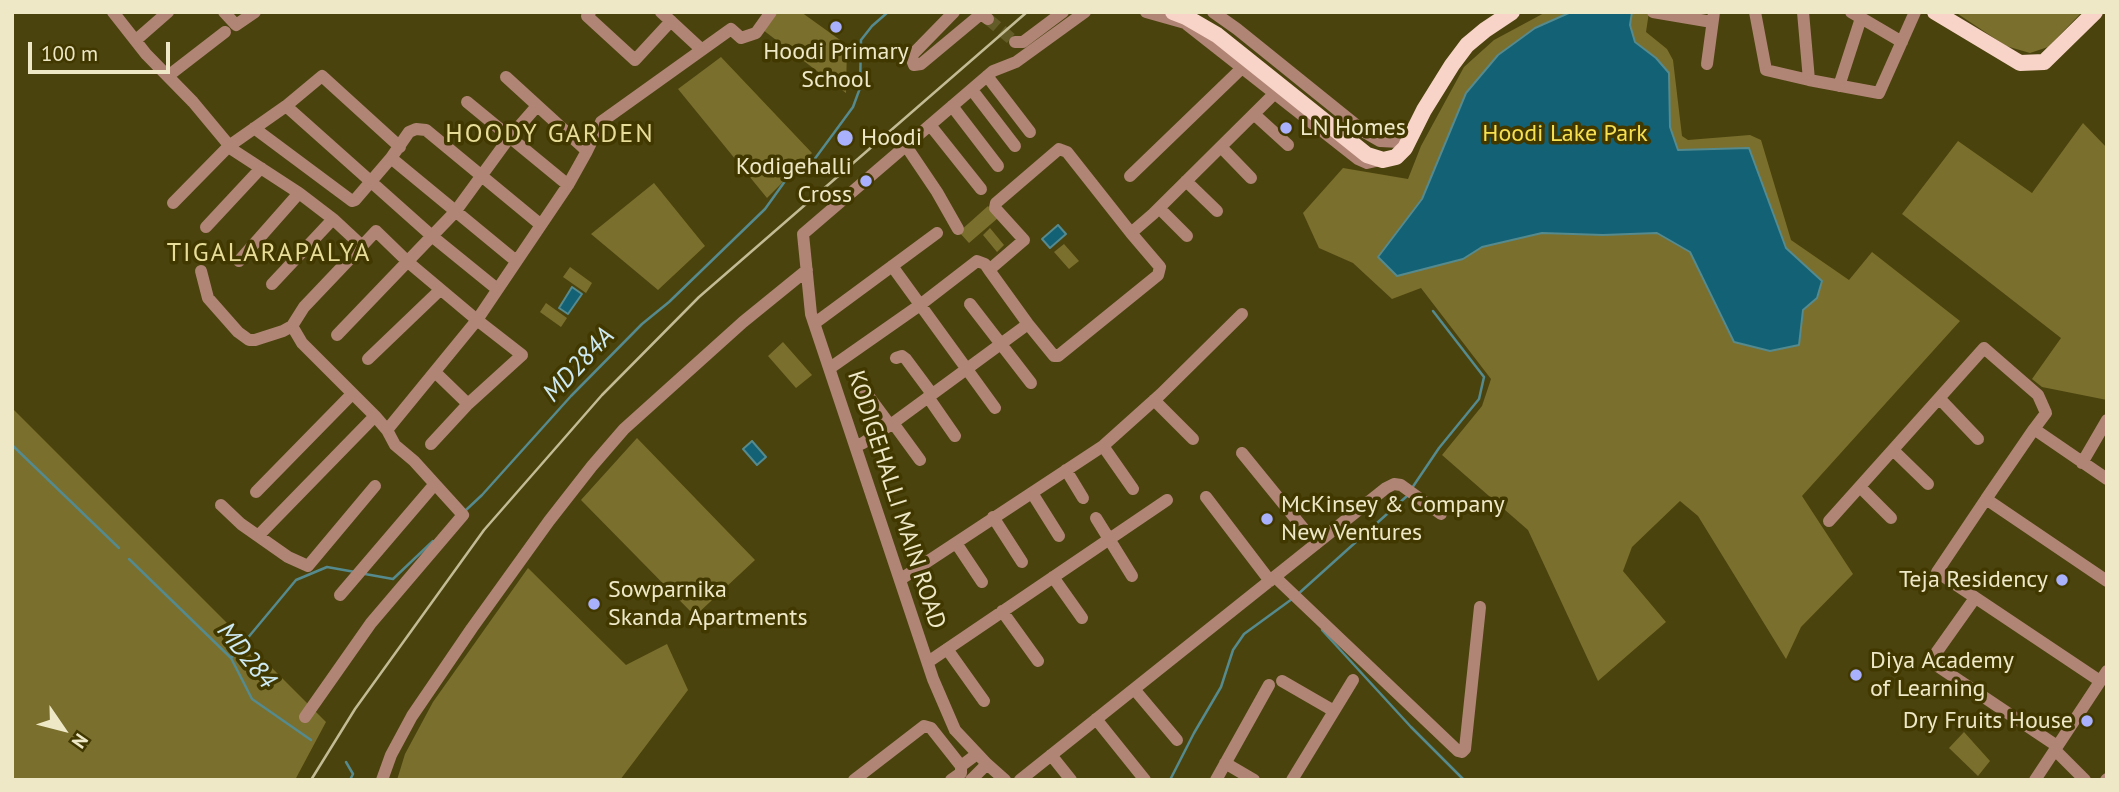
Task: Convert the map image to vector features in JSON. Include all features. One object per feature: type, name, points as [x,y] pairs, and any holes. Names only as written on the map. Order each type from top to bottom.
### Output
[{"type":"main road","points":[[1173,12],[1217,35],[1367,155],[1383,160],[1401,153],[1402,142],[1467,45],[1512,12]]},
{"type":"main road","points":[[1192,12],[1232,38],[1376,148],[1402,142]]},
{"type":"main road","points":[[1935,12],[2020,63],[2044,62],[2095,12]]},
{"type":"street","points":[[113,12],[146,54],[233,150],[299,193],[362,246]]},
{"type":"street","points":[[136,40],[169,12]]},
{"type":"street","points":[[225,12],[236,25],[255,12]]},
{"type":"street","points":[[590,12],[587,16],[635,60],[666,17],[702,50]]},
{"type":"street","points":[[387,430],[477,320],[568,186],[601,122],[731,29],[741,38],[756,33],[771,12]]},
{"type":"street","points":[[954,12],[913,54],[914,65],[921,64],[981,14],[988,19]]},
{"type":"street","points":[[1015,42],[1023,42],[1063,12]]},
{"type":"street","points":[[958,229],[906,146],[993,71],[1024,57],[1085,12]]},
{"type":"street","points":[[1213,12],[1366,133],[1380,141],[1402,142]]},
{"type":"street","points":[[1653,12],[1713,17],[1707,64]]},
{"type":"street","points":[[1755,12],[1766,70],[1879,93],[1915,12]]},
{"type":"street","points":[[1802,12],[1809,80]]},
{"type":"street","points":[[1153,13],[1185,23],[1358,159],[1367,163],[1383,160]]},
{"type":"street","points":[[1839,86],[1856,15],[1902,42]]},
{"type":"street","points":[[168,76],[225,32]]},
{"type":"street","points":[[1130,176],[1242,68]]},
{"type":"street","points":[[173,203],[229,146],[286,106],[322,76],[400,147]]},
{"type":"street","points":[[987,76],[1030,132]]},
{"type":"street","points":[[506,77],[587,151]]},
{"type":"street","points":[[972,90],[1015,146]]},
{"type":"street","points":[[1131,233],[1274,94]]},
{"type":"street","points":[[467,102],[568,186]]},
{"type":"street","points":[[286,106],[433,237],[497,289]]},
{"type":"street","points":[[337,335],[455,212],[509,138],[537,106]]},
{"type":"street","points":[[952,106],[998,166]]},
{"type":"street","points":[[1255,115],[1288,145]]},
{"type":"street","points":[[930,125],[981,189]]},
{"type":"street","points":[[254,128],[349,200],[355,200],[391,159],[409,132],[416,129],[426,130],[541,225]]},
{"type":"street","name":"KODIGEHALLI MAIN ROAD","points":[[906,146],[803,234],[811,314],[928,663],[955,730],[1005,780]]},
{"type":"street","points":[[1221,147],[1251,178]]},
{"type":"street","points":[[830,368],[977,261],[985,264],[989,270],[1028,324],[1056,357],[1158,275],[1160,267],[1067,152],[1059,149],[996,203],[995,208],[1024,240],[989,270]]},
{"type":"street","points":[[391,159],[516,261]]},
{"type":"street","points":[[206,227],[261,168]]},
{"type":"street","points":[[1186,181],[1217,211]]},
{"type":"street","points":[[239,261],[299,193]]},
{"type":"street","points":[[1159,208],[1187,236]]},
{"type":"street","points":[[272,284],[333,219]]},
{"type":"street","points":[[201,271],[208,298],[232,326],[249,340],[261,338],[292,326],[304,307],[376,231],[440,290],[522,355],[468,404],[431,444]]},
{"type":"street","points":[[815,323],[937,233]]},
{"type":"street","points":[[892,266],[995,408]]},
{"type":"street","points":[[382,780],[391,755],[412,716],[549,521],[592,466],[624,429],[743,322],[807,270]]},
{"type":"street","points":[[368,359],[440,290]]},
{"type":"street","points":[[970,304],[1031,383]]},
{"type":"street","points":[[901,579],[1103,446],[1242,314]]},
{"type":"street","points":[[856,446],[891,424],[1028,324]]},
{"type":"street","points":[[292,326],[302,343],[375,416],[395,445],[414,461],[463,515],[371,623],[305,717]]},
{"type":"street","points":[[1829,522],[1984,348],[2038,395],[2046,413],[1937,572],[2104,676],[2035,780]]},
{"type":"street","points":[[896,358],[902,356],[906,359],[955,436]]},
{"type":"street","points":[[436,373],[468,404]]},
{"type":"street","points":[[861,386],[920,460]]},
{"type":"street","points":[[256,492],[352,394]]},
{"type":"street","points":[[1939,398],[1978,439]]},
{"type":"street","points":[[1154,400],[1193,439]]},
{"type":"street","points":[[258,536],[375,416]]},
{"type":"street","points":[[2082,463],[2107,420]]},
{"type":"street","points":[[2034,429],[2107,480]]},
{"type":"street","points":[[1103,446],[1133,489]]},
{"type":"street","points":[[1893,450],[1928,484]]},
{"type":"street","points":[[1242,453],[1316,544]]},
{"type":"street","points":[[1066,470],[1083,498]]},
{"type":"street","points":[[1020,780],[1387,488],[1394,484],[1405,487],[1441,514]]},
{"type":"street","points":[[340,595],[434,485]]},
{"type":"street","points":[[221,505],[258,536],[288,557],[308,566],[375,486]]},
{"type":"street","points":[[1860,487],[1891,518]]},
{"type":"street","points":[[1032,493],[1059,536]]},
{"type":"street","points":[[1206,497],[1272,579],[1303,603],[1462,752],[1465,749],[1480,607]]},
{"type":"street","points":[[1986,499],[2107,581]]},
{"type":"street","points":[[928,663],[1167,500]]},
{"type":"street","points":[[993,517],[1022,562]]},
{"type":"street","points":[[1096,518],[1132,576]]},
{"type":"street","points":[[956,543],[982,582]]},
{"type":"street","points":[[1052,577],[1082,618]]},
{"type":"street","points":[[1975,598],[1934,658],[1936,665],[2056,748],[2085,780]]},
{"type":"street","points":[[1002,611],[1038,661]]},
{"type":"street","points":[[947,649],[984,702]]},
{"type":"street","points":[[1292,780],[1353,680]]},
{"type":"street","points":[[1216,780],[1275,683],[1334,711]]},
{"type":"street","points":[[1134,689],[1177,740]]},
{"type":"street","points":[[1096,719],[1145,780]]},
{"type":"street","points":[[854,780],[924,726],[931,728],[961,766],[961,773],[951,780]]},
{"type":"street","points":[[961,766],[977,754]]},
{"type":"street","points":[[1051,755],[1070,780]]},
{"type":"street","points":[[1225,763],[1254,780]]},
{"type":"street","points":[[971,780],[987,764]]},
{"type":"green space","points":[[777,12],[801,12],[847,45],[846,93],[763,30]]},
{"type":"green space","points":[[1546,12],[1649,12],[1646,32],[1667,49],[1673,60],[1682,136],[1688,140],[1750,135],[1761,140],[1791,240],[1849,280],[1872,252],[1960,321],[1802,496],[1853,574],[1801,627],[1786,659],[1698,516],[1680,501],[1632,547],[1623,571],[1666,622],[1598,681],[1528,530],[1442,455],[1482,406],[1491,379],[1421,288],[1392,299],[1353,263],[1319,248],[1303,213],[1343,168],[1408,179],[1421,146],[1464,67],[1494,40]]},
{"type":"green space","points":[[1955,12],[2082,12],[2048,47],[2030,53],[2006,46]]},
{"type":"green space","points":[[721,57],[812,153],[767,198],[678,89]]},
{"type":"green space","points":[[2083,123],[2107,148],[2107,400],[2042,387],[2032,379],[2061,338],[1902,214],[1958,141],[2032,193]]},
{"type":"green space","points":[[654,183],[705,246],[658,290],[591,234]]},
{"type":"green space","points":[[988,206],[998,218],[969,243],[959,232]]},
{"type":"green space","points":[[990,228],[1004,245],[997,252],[983,235]]},
{"type":"green space","points":[[1064,244],[1079,261],[1069,269],[1054,252]]},
{"type":"green space","points":[[570,267],[592,283],[586,293],[563,277]]},
{"type":"green space","points":[[546,303],[567,318],[561,327],[540,312]]},
{"type":"green space","points":[[783,342],[812,375],[796,388],[768,356]]},
{"type":"green space","points":[[12,408],[326,722],[295,780],[12,780]]},
{"type":"green space","points":[[637,438],[755,560],[695,616],[581,500]]},
{"type":"green space","points":[[528,568],[626,665],[667,644],[688,690],[620,780],[397,780],[405,754],[433,702]]},
{"type":"green space","points":[[1964,732],[1990,761],[1978,776],[1949,748]]},
{"type":"water","name":"Hoodi Lake Park","points":[[1571,12],[1632,12],[1630,25],[1635,42],[1656,58],[1669,73],[1670,127],[1678,150],[1749,148],[1786,248],[1822,281],[1817,298],[1803,310],[1799,345],[1770,351],[1734,342],[1690,252],[1657,233],[1542,233],[1482,247],[1463,259],[1397,276],[1378,257],[1422,199],[1466,93],[1498,55],[1535,28]]},
{"type":"water","points":[[1058,225],[1066,234],[1050,248],[1042,239]]},
{"type":"water","points":[[572,287],[582,294],[568,314],[559,308]]},
{"type":"water","points":[[752,441],[766,457],[757,465],[743,449]]},
{"type":"waterway","name":"MD284A","points":[[466,510],[642,324],[669,302],[765,209],[788,177],[811,164],[853,107],[860,88],[861,40],[888,12]]},
{"type":"waterway","points":[[1412,488],[1439,448],[1479,399],[1484,377],[1433,311]]},
{"type":"waterway","name":"MD284","points":[[12,445],[119,548]]},
{"type":"waterway","points":[[1297,595],[1407,496]]},
{"type":"waterway","name":"MD284A","points":[[365,574],[393,579],[433,541]]},
{"type":"waterway","name":"MD284","points":[[129,559],[231,658],[252,699],[311,740]]},
{"type":"waterway","name":"MD284A","points":[[231,658],[296,580],[327,567],[355,572]]},
{"type":"waterway","points":[[1170,780],[1221,687],[1233,650],[1244,634],[1292,599]]},
{"type":"waterway","points":[[1322,630],[1464,780]]},
{"type":"waterway","name":"MD284","points":[[346,762],[353,774],[350,780]]},
{"type":"tunnel","points":[[988,19],[1015,42]]},
{"type":"railway","points":[[311,780],[355,709],[484,530],[602,395],[699,297],[1027,12]]},
{"type":"place","name":"Hoodi Primary School","points":[[836,27]]},
{"type":"place","name":"LN Homes","points":[[1286,128]]},
{"type":"place","name":"Hoodi","points":[[845,138]]},
{"type":"place","name":"Kodigehalli Cross","points":[[866,181]]},
{"type":"place","name":"McKinsey & Company New Ventures","points":[[1267,519]]},
{"type":"place","name":"Teja Residency","points":[[2062,580]]},
{"type":"place","name":"Sowparnika Skanda Apartments","points":[[594,604]]},
{"type":"place","name":"Diya Academy of Learning","points":[[1856,675]]},
{"type":"place","name":"Dry Fruits House","points":[[2087,721]]},
{"type":"district","name":"HOODY GARDEN","points":[[550,135]]},
{"type":"district","name":"TIGALARAPALYA","points":[[269,254]]}]
